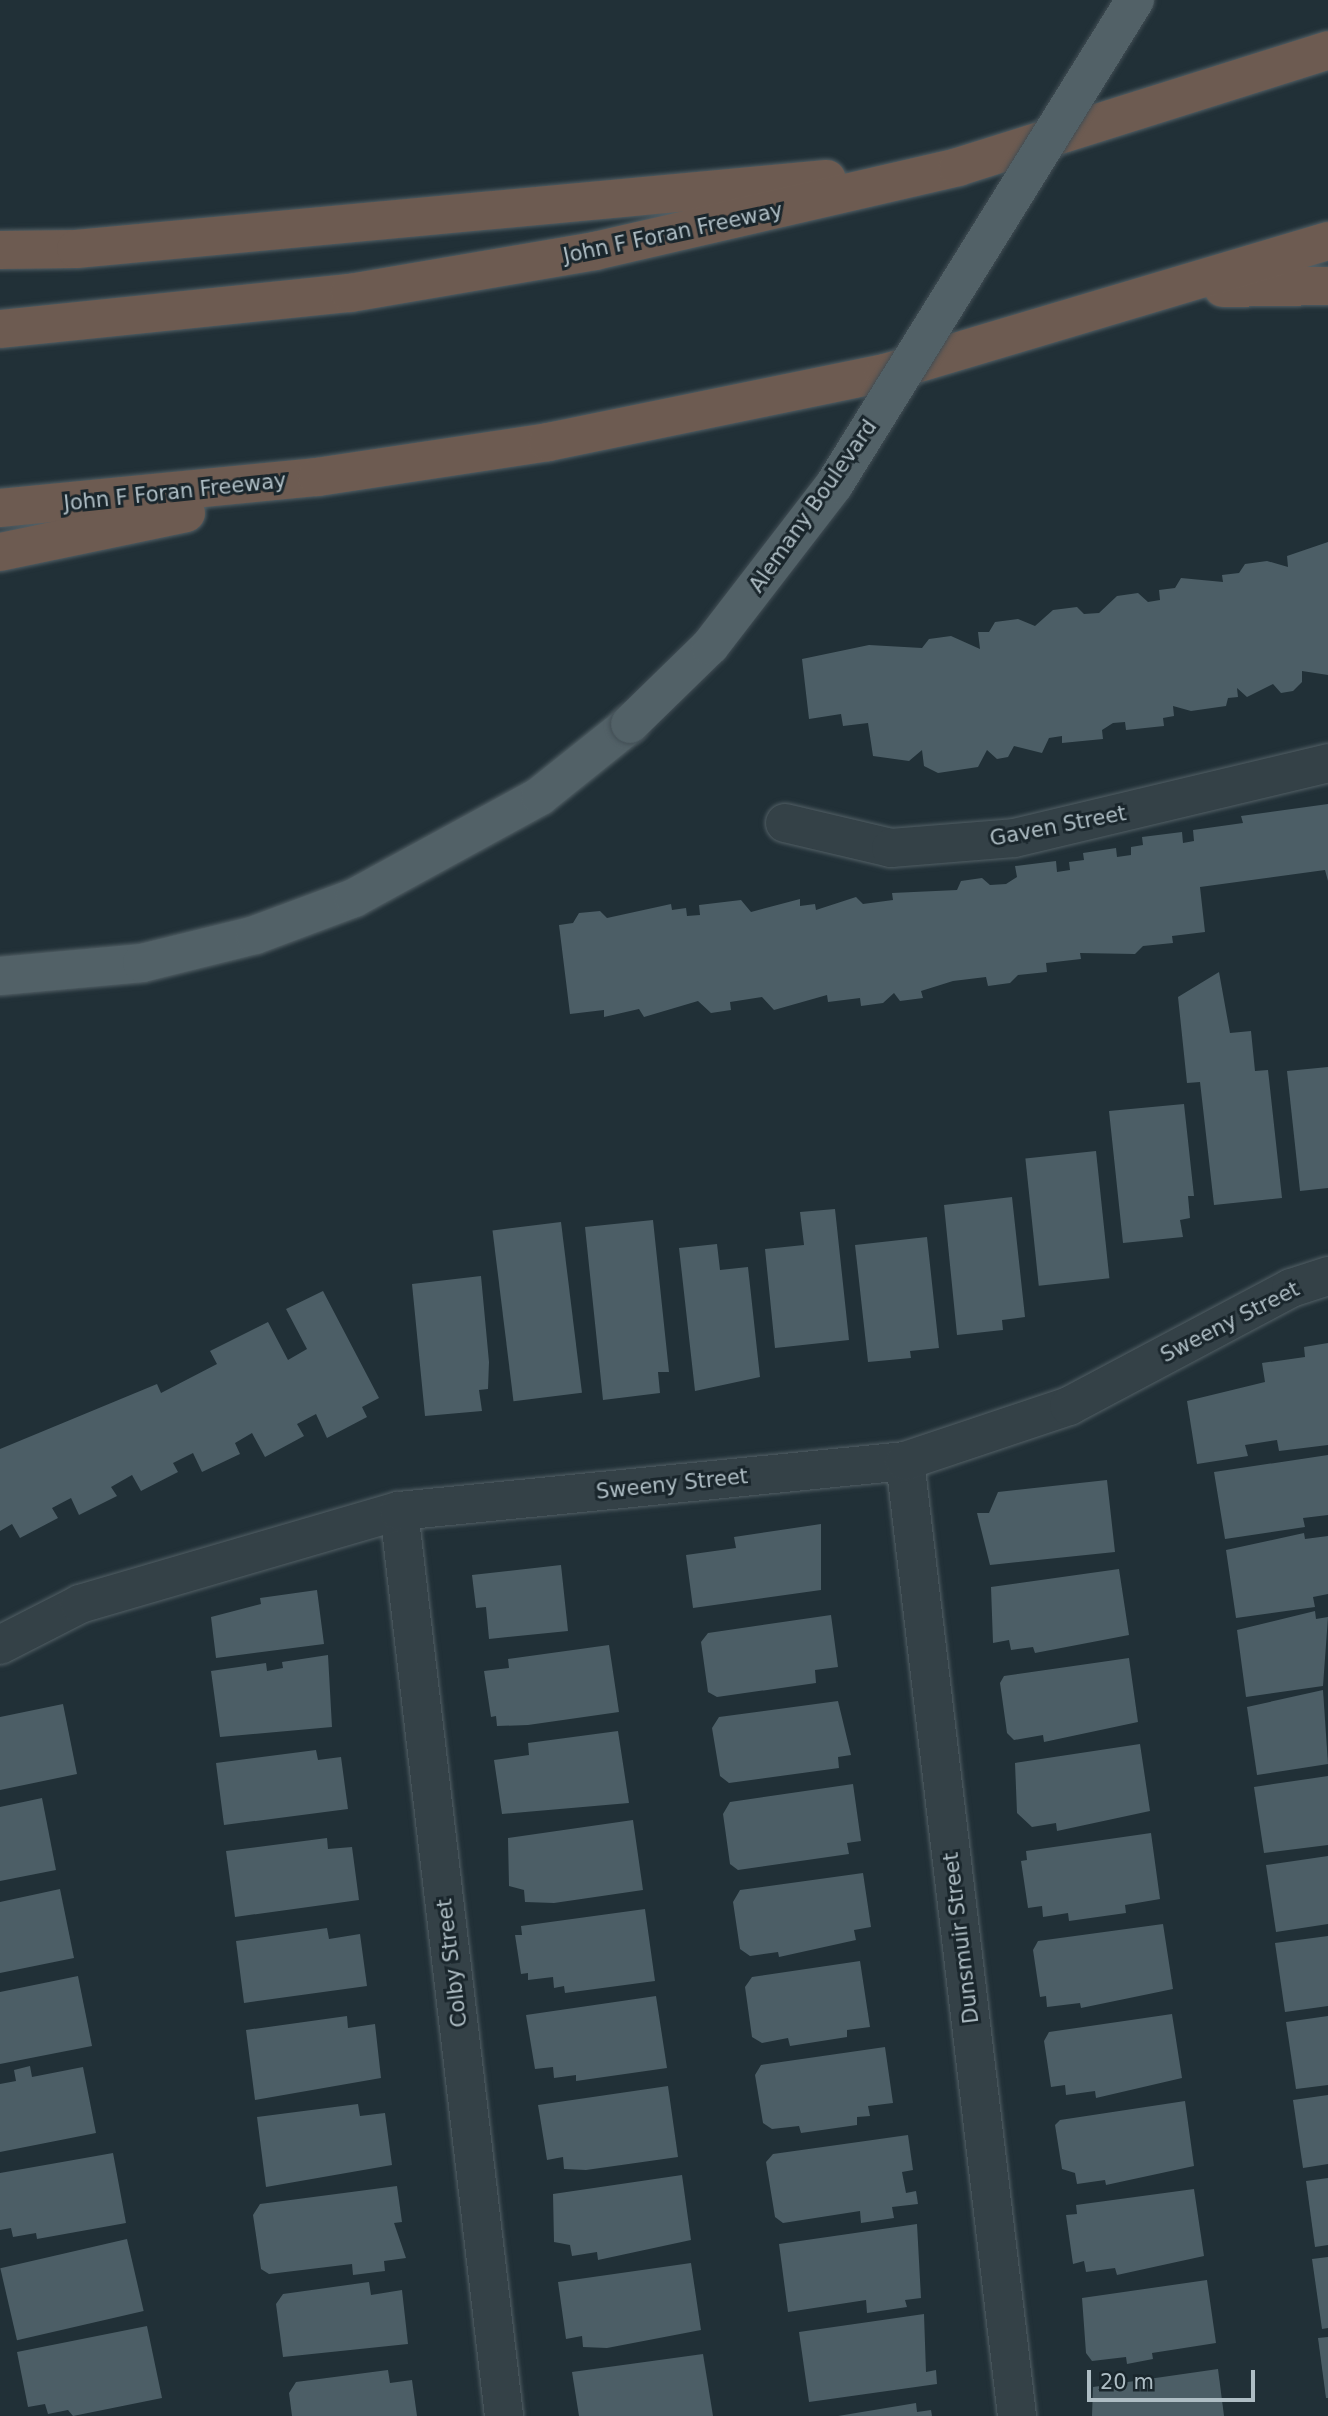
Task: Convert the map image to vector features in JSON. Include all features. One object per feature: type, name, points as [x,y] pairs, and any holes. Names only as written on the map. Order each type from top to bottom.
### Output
[{"type":"highway","name":"John F Foran Freeway","points":[[0,329],[243,307],[475,273],[716,225],[958,167],[1328,50]]},
{"type":"highway","points":[[0,250],[76,249],[958,167]]},
{"type":"highway","name":"John F Foran Freeway","points":[[0,508],[431,462],[885,373],[1179,289],[1328,241]]},
{"type":"highway","points":[[1179,289],[1328,286]]},
{"type":"highway","points":[[0,552],[431,462]]},
{"type":"main road","name":"Alemany Boulevard","points":[[0,976],[142,963],[256,935],[354,898],[540,796],[631,724],[710,646],[834,485],[1135,0]]},
{"type":"street","name":"Gaven Street","points":[[785,823],[891,848],[1014,838],[1328,763]]},
{"type":"street","name":"Sweeny Street","points":[[0,1645],[80,1604],[399,1511],[905,1461],[1069,1406],[1292,1288],[1328,1276]]},
{"type":"street","name":"Dunsmuir Street","points":[[905,1461],[1017,2416]]},
{"type":"street","name":"Colby Street","points":[[399,1511],[504,2416]]},
{"type":"building","points":[[1328,542],[1328,675],[1302,671],[1302,682],[1293,691],[1281,693],[1273,684],[1247,697],[1237,688],[1238,697],[1228,698],[1226,706],[1191,711],[1173,706],[1174,716],[1163,718],[1164,726],[1126,730],[1125,722],[1113,723],[1102,730],[1103,739],[1062,743],[1062,736],[1049,738],[1042,753],[1014,746],[1008,757],[997,759],[987,750],[978,767],[938,773],[924,766],[922,750],[909,761],[873,756],[868,723],[843,726],[841,714],[809,719],[802,659],[869,645],[922,648],[929,639],[951,636],[980,649],[978,632],[989,632],[995,622],[1018,619],[1035,626],[1053,610],[1077,607],[1084,614],[1099,613],[1117,596],[1138,593],[1148,602],[1160,600],[1159,590],[1175,588],[1181,578],[1223,582],[1222,575],[1239,573],[1245,564],[1267,561],[1288,567],[1287,556]]},
{"type":"building","points":[[1328,804],[1328,881],[1325,870],[1200,887],[1205,932],[1172,936],[1173,943],[1143,946],[1135,954],[1080,953],[1081,959],[1046,963],[1047,972],[1018,975],[1010,983],[988,986],[986,977],[953,981],[921,991],[923,998],[900,1001],[894,993],[883,1003],[861,1006],[860,998],[828,1002],[827,995],[774,1010],[762,997],[730,1002],[731,1010],[711,1013],[698,1001],[644,1017],[639,1009],[604,1017],[604,1010],[570,1014],[559,925],[573,923],[579,913],[600,911],[607,918],[671,904],[672,910],[686,908],[687,916],[700,915],[699,905],[741,900],[751,912],[800,899],[800,906],[815,904],[816,910],[856,897],[863,904],[893,900],[892,893],[957,890],[961,881],[982,878],[990,885],[1006,884],[1017,877],[1015,866],[1056,861],[1057,872],[1070,870],[1069,862],[1084,860],[1083,853],[1116,848],[1117,857],[1131,855],[1131,847],[1143,845],[1142,837],[1182,832],[1183,843],[1194,841],[1193,830],[1243,823],[1241,816]]},
{"type":"building","points":[[1219,972],[1230,1033],[1251,1031],[1255,1071],[1268,1070],[1282,1198],[1214,1205],[1200,1082],[1187,1083],[1178,997]]},
{"type":"building","points":[[1328,1067],[1328,1188],[1300,1191],[1287,1071]]},
{"type":"building","points":[[1184,1104],[1194,1196],[1188,1196],[1190,1218],[1180,1220],[1183,1237],[1123,1243],[1109,1111]]},
{"type":"building","points":[[1096,1151],[1109,1278],[1039,1286],[1025,1158]]},
{"type":"building","points":[[1012,1197],[1025,1317],[1002,1320],[1003,1330],[957,1335],[944,1205]]},
{"type":"building","points":[[835,1209],[849,1340],[775,1348],[765,1249],[804,1245],[800,1212]]},
{"type":"building","points":[[653,1220],[669,1372],[658,1372],[660,1393],[603,1400],[585,1227]]},
{"type":"building","points":[[561,1222],[582,1393],[513,1401],[493,1230]]},
{"type":"building","points":[[927,1237],[939,1348],[910,1351],[911,1358],[868,1362],[855,1245]]},
{"type":"building","points":[[717,1244],[720,1270],[748,1267],[760,1377],[695,1391],[679,1248]]},
{"type":"building","points":[[481,1276],[489,1362],[488,1389],[479,1390],[482,1411],[425,1416],[412,1284]]},
{"type":"building","points":[[323,1291],[379,1398],[362,1407],[367,1417],[327,1438],[316,1414],[297,1424],[304,1436],[265,1457],[252,1433],[235,1443],[240,1454],[202,1472],[193,1453],[173,1463],[178,1472],[141,1491],[132,1475],[111,1487],[117,1496],[79,1515],[71,1498],[52,1508],[58,1518],[20,1538],[12,1524],[0,1531],[0,1449],[157,1384],[161,1393],[217,1364],[210,1351],[268,1322],[288,1360],[307,1349],[286,1309]]},
{"type":"building","points":[[1328,1343],[1328,1445],[1279,1451],[1277,1440],[1245,1445],[1248,1456],[1197,1464],[1187,1401],[1265,1382],[1262,1363],[1305,1357],[1304,1347]]},
{"type":"building","points":[[1328,1455],[1328,1515],[1303,1518],[1305,1527],[1225,1539],[1214,1472]]},
{"type":"building","points":[[1107,1480],[1115,1552],[990,1565],[977,1513],[989,1513],[998,1492]]},
{"type":"building","points":[[821,1524],[821,1590],[693,1608],[686,1555],[736,1548],[734,1537]]},
{"type":"building","points":[[1304,1533],[1305,1539],[1328,1536],[1328,1594],[1313,1597],[1315,1607],[1236,1618],[1226,1550]]},
{"type":"building","points":[[561,1565],[568,1631],[489,1639],[486,1607],[476,1608],[472,1575]]},
{"type":"building","points":[[1119,1569],[1129,1635],[1035,1653],[1033,1647],[1011,1650],[1009,1640],[993,1643],[991,1587]]},
{"type":"building","points":[[317,1590],[324,1644],[216,1658],[211,1617],[261,1604],[260,1598]]},
{"type":"building","points":[[1315,1611],[1316,1619],[1328,1617],[1323,1686],[1246,1697],[1237,1630]]},
{"type":"building","points":[[831,1615],[838,1667],[815,1670],[816,1683],[717,1697],[708,1692],[701,1642],[708,1633]]},
{"type":"building","points":[[609,1645],[619,1712],[528,1725],[497,1726],[496,1716],[491,1717],[484,1671],[509,1668],[508,1659]]},
{"type":"building","points":[[328,1655],[332,1727],[220,1737],[211,1671],[266,1663],[267,1671],[283,1668],[282,1662]]},
{"type":"building","points":[[1129,1658],[1138,1722],[1044,1742],[1043,1735],[1014,1740],[1007,1733],[1000,1683],[1004,1676]]},
{"type":"building","points":[[1323,1690],[1328,1764],[1257,1775],[1247,1707]]},
{"type":"building","points":[[838,1701],[851,1755],[838,1757],[839,1768],[729,1783],[720,1776],[712,1728],[719,1717]]},
{"type":"building","points":[[63,1704],[77,1774],[0,1790],[0,1717]]},
{"type":"building","points":[[618,1731],[629,1803],[502,1814],[494,1760],[529,1755],[528,1743]]},
{"type":"building","points":[[1140,1744],[1150,1811],[1057,1831],[1056,1823],[1032,1827],[1017,1813],[1015,1763]]},
{"type":"building","points":[[316,1750],[318,1760],[341,1757],[348,1809],[224,1825],[216,1763]]},
{"type":"building","points":[[1328,1776],[1328,1845],[1264,1853],[1254,1787]]},
{"type":"building","points":[[853,1784],[861,1841],[847,1843],[849,1854],[738,1870],[730,1864],[723,1814],[730,1802]]},
{"type":"building","points":[[42,1798],[56,1870],[0,1881],[0,1807]]},
{"type":"building","points":[[633,1820],[643,1890],[554,1903],[525,1902],[524,1890],[509,1886],[508,1838]]},
{"type":"building","points":[[1151,1833],[1160,1899],[1125,1905],[1126,1913],[1069,1921],[1068,1913],[1043,1917],[1042,1906],[1028,1908],[1021,1861],[1027,1860],[1026,1851]]},
{"type":"building","points":[[327,1838],[328,1849],[352,1847],[359,1900],[235,1917],[226,1851]]},
{"type":"building","points":[[1328,1856],[1328,1924],[1276,1932],[1266,1865]]},
{"type":"building","points":[[863,1873],[871,1927],[854,1930],[856,1940],[779,1957],[778,1952],[750,1956],[740,1949],[733,1902],[740,1890]]},
{"type":"building","points":[[60,1889],[74,1958],[0,1973],[0,1902]]},
{"type":"building","points":[[645,1909],[655,1981],[565,1993],[564,1986],[554,1988],[553,1977],[528,1980],[528,1973],[521,1974],[515,1935],[522,1935],[521,1926]]},
{"type":"building","points":[[1163,1924],[1173,1989],[1081,2008],[1080,2003],[1047,2007],[1046,1996],[1040,1997],[1033,1950],[1038,1941]]},
{"type":"building","points":[[327,1928],[329,1939],[360,1934],[367,1986],[244,2003],[236,1941]]},
{"type":"building","points":[[1328,1936],[1328,2006],[1285,2012],[1275,1943]]},
{"type":"building","points":[[860,1961],[870,2027],[847,2030],[847,2037],[790,2046],[788,2038],[762,2043],[752,2037],[745,1987],[752,1977]]},
{"type":"building","points":[[78,1976],[92,2046],[0,2064],[0,1992]]},
{"type":"building","points":[[656,1996],[667,2068],[576,2081],[576,2075],[554,2078],[553,2067],[535,2069],[526,2015]]},
{"type":"building","points":[[1172,2014],[1182,2078],[1096,2098],[1095,2091],[1066,2095],[1065,2085],[1051,2087],[1044,2041],[1049,2032]]},
{"type":"building","points":[[347,2016],[348,2028],[375,2024],[381,2078],[255,2100],[246,2030]]},
{"type":"building","points":[[1328,2016],[1328,2085],[1296,2089],[1286,2022]]},
{"type":"building","points":[[885,2047],[893,2103],[868,2106],[870,2116],[857,2117],[857,2125],[801,2133],[799,2126],[772,2129],[763,2123],[755,2075],[761,2065]]},
{"type":"building","points":[[30,2066],[32,2077],[83,2067],[96,2133],[0,2152],[0,2084],[16,2081],[14,2070]]},
{"type":"building","points":[[668,2086],[678,2157],[586,2170],[564,2169],[563,2157],[547,2160],[538,2105]]},
{"type":"building","points":[[1328,2095],[1328,2164],[1303,2168],[1293,2100]]},
{"type":"building","points":[[1185,2101],[1194,2166],[1106,2185],[1105,2180],[1077,2184],[1075,2173],[1062,2169],[1055,2125],[1060,2120]]},
{"type":"building","points":[[358,2104],[360,2116],[385,2113],[392,2165],[266,2187],[257,2117]]},
{"type":"building","points":[[908,2135],[913,2170],[902,2172],[906,2193],[916,2191],[918,2204],[892,2207],[894,2218],[861,2223],[860,2211],[783,2223],[775,2217],[766,2162],[773,2154]]},
{"type":"building","points":[[113,2153],[126,2223],[37,2239],[36,2233],[13,2237],[11,2228],[0,2230],[0,2173]]},
{"type":"building","points":[[682,2175],[691,2240],[598,2260],[597,2252],[572,2256],[570,2245],[554,2242],[553,2194]]},
{"type":"building","points":[[1328,2178],[1328,2245],[1315,2247],[1306,2181]]},
{"type":"building","points":[[397,2186],[402,2222],[394,2223],[406,2258],[384,2261],[385,2271],[353,2275],[352,2264],[269,2274],[261,2269],[253,2215],[260,2204]]},
{"type":"building","points":[[1194,2189],[1204,2256],[1117,2275],[1115,2268],[1086,2272],[1084,2261],[1073,2264],[1066,2215],[1077,2214],[1076,2205]]},
{"type":"building","points":[[917,2224],[921,2298],[905,2300],[907,2307],[867,2313],[866,2300],[788,2312],[779,2244]]},
{"type":"building","points":[[127,2239],[144,2311],[17,2340],[0,2268]]},
{"type":"building","points":[[1328,2257],[1328,2328],[1322,2329],[1312,2259]]},
{"type":"building","points":[[691,2263],[701,2330],[607,2348],[583,2347],[582,2336],[566,2339],[558,2282]]},
{"type":"building","points":[[1207,2280],[1216,2343],[1152,2353],[1153,2359],[1127,2364],[1126,2357],[1092,2361],[1086,2353],[1082,2298]]},
{"type":"building","points":[[369,2282],[371,2295],[402,2290],[408,2344],[283,2357],[276,2304],[283,2294]]},
{"type":"building","points":[[924,2314],[926,2372],[936,2370],[937,2384],[809,2402],[799,2332]]},
{"type":"building","points":[[147,2326],[162,2398],[73,2416],[68,2410],[48,2414],[45,2404],[28,2407],[17,2352]]},
{"type":"building","points":[[1328,2337],[1328,2398],[1326,2398],[1318,2338]]},
{"type":"building","points":[[703,2354],[713,2416],[579,2416],[572,2372]]},
{"type":"building","points":[[1218,2369],[1224,2416],[1092,2416],[1093,2387]]},
{"type":"building","points":[[388,2370],[390,2383],[412,2380],[417,2416],[292,2416],[289,2393],[296,2382]]},
{"type":"building","points":[[916,2403],[917,2412],[931,2410],[932,2416],[838,2416]]}]
